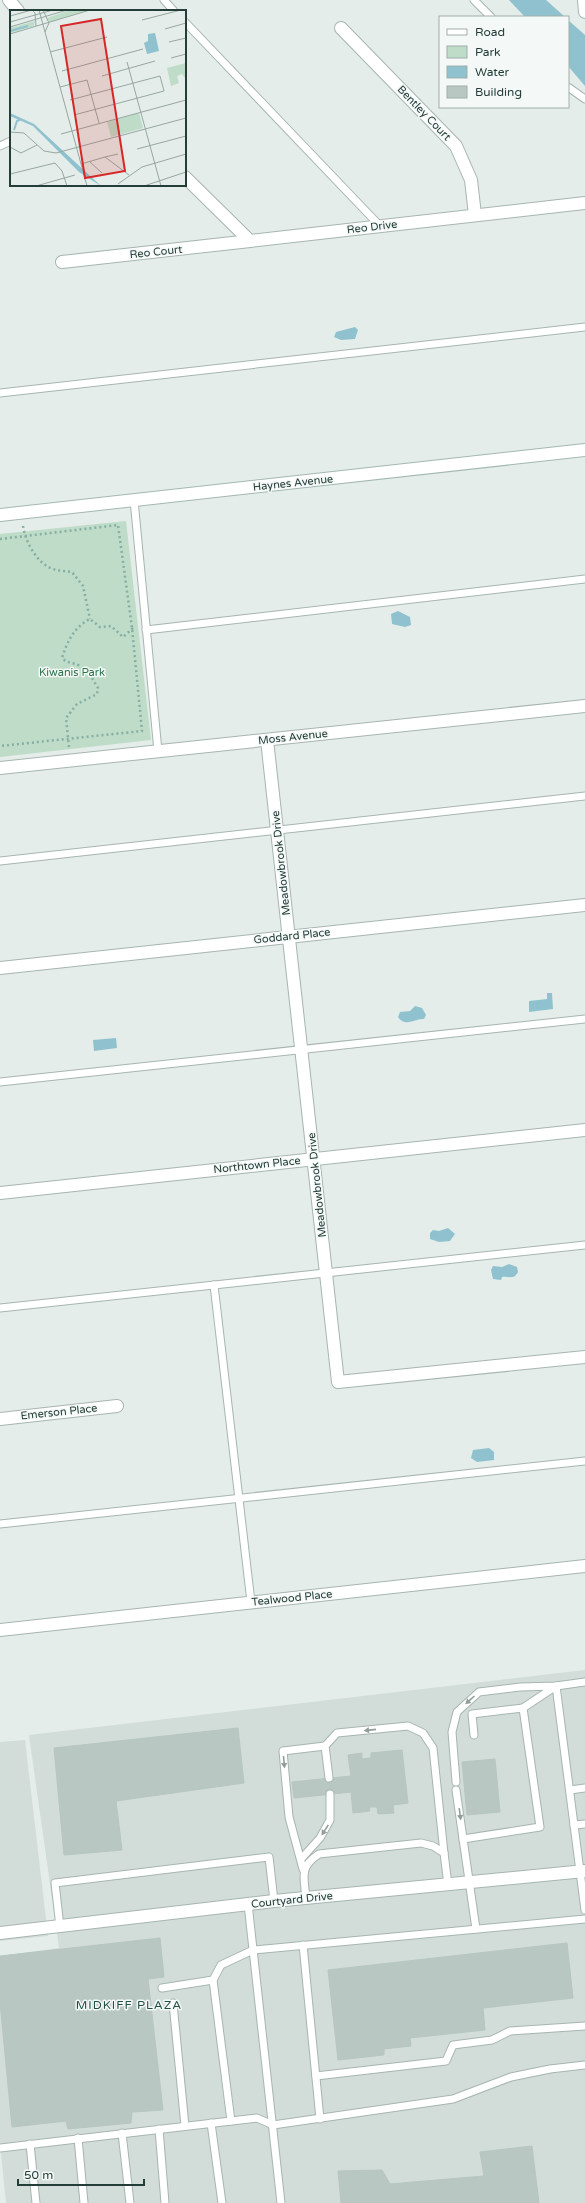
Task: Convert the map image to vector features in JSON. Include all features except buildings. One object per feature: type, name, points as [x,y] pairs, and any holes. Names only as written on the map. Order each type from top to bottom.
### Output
[{"type":"street","points":[[9,0],[17,10]]},
{"type":"street","name":"Bentley Court","points":[[341,28],[456,146],[471,180],[475,215]]},
{"type":"street","points":[[186,178],[250,241]]},
{"type":"street","name":"Reo Drive","points":[[250,241],[585,203]]},
{"type":"street","name":"Reo Court","points":[[62,262],[250,241]]},
{"type":"street","name":"Haynes Avenue","points":[[0,515],[585,450]]},
{"type":"street","name":"Moss Avenue","points":[[0,768],[585,706]]},
{"type":"street","name":"Meadowbrook Drive","points":[[267,740],[338,1382],[585,1357]]},
{"type":"street","name":"Goddard Place","points":[[0,968],[585,905]]},
{"type":"street","name":"Northtown Place","points":[[0,1193],[585,1130]]},
{"type":"street","name":"Emerson Place","points":[[0,1419],[117,1406]]},
{"type":"street","name":"Tealwood Place","points":[[0,1630],[585,1566]]},
{"type":"street","name":"Courtyard Drive","points":[[0,1933],[248,1904],[583,1872]]},
{"type":"lane","points":[[474,0],[490,16]]},
{"type":"lane","points":[[168,1],[173,10]]},
{"type":"lane","points":[[186,23],[380,226]]},
{"type":"lane","points":[[569,88],[585,99]]},
{"type":"lane","points":[[0,146],[10,141]]},
{"type":"lane","points":[[0,393],[585,327]]},
{"type":"lane","points":[[134,500],[158,752]]},
{"type":"lane","points":[[146,630],[585,579]]},
{"type":"lane","points":[[0,860],[585,796]]},
{"type":"lane","points":[[0,1082],[585,1019]]},
{"type":"lane","points":[[0,1308],[585,1245]]},
{"type":"lane","points":[[214,1285],[251,1602]]},
{"type":"lane","points":[[0,1524],[585,1461]]},
{"type":"lane","points":[[456,1782],[452,1732],[457,1712],[479,1692],[520,1686],[556,1686],[585,1682]]},
{"type":"lane","points":[[474,1735],[472,1714],[523,1708],[556,1686]]},
{"type":"lane","points":[[556,1686],[574,1825],[583,1872],[585,1910]]},
{"type":"lane","points":[[463,1839],[540,1827],[523,1708]]},
{"type":"lane","points":[[306,1898],[303,1869],[289,1817],[283,1751],[325,1746],[337,1733],[408,1726],[423,1733],[433,1748],[448,1885]]},
{"type":"lane","points":[[325,1746],[329,1778]]},
{"type":"lane","points":[[570,1790],[585,1788]]},
{"type":"lane","points":[[456,1790],[476,1929]]},
{"type":"lane","points":[[301,1860],[320,1838],[330,1820],[330,1794]]},
{"type":"lane","points":[[574,1825],[585,1824]]},
{"type":"lane","points":[[303,1869],[309,1860],[318,1854],[421,1843],[433,1846],[444,1853]]},
{"type":"lane","points":[[60,1927],[55,1883],[269,1857],[274,1902]]},
{"type":"lane","points":[[248,1904],[281,2203]]},
{"type":"lane","points":[[231,2121],[213,1980],[221,1964],[253,1950],[585,1919]]},
{"type":"lane","points":[[303,1945],[320,2119]]},
{"type":"lane","points":[[162,1988],[213,1980]]},
{"type":"lane","points":[[173,2003],[185,2126]]},
{"type":"lane","points":[[316,2076],[446,2061],[453,2045],[492,2040],[510,2031],[585,2026]]},
{"type":"lane","points":[[0,2148],[257,2118],[273,2125],[320,2119],[453,2100],[511,2077],[550,2069],[585,2065]]},
{"type":"lane","points":[[211,2123],[222,2203]]},
{"type":"lane","points":[[159,2129],[165,2203]]},
{"type":"lane","points":[[122,2133],[130,2203]]},
{"type":"lane","points":[[78,2138],[84,2203]]},
{"type":"lane","points":[[30,2144],[36,2203]]},
{"type":"path","points":[[22,513],[24,536],[39,560],[51,569],[72,572],[83,586],[90,619],[100,627],[111,626],[123,637],[132,628]]},
{"type":"path","points":[[0,539],[118,525],[132,628],[142,731],[0,746]]},
{"type":"path","points":[[72,760],[67,739],[66,718],[77,704],[97,694],[98,688],[88,672],[79,665],[67,663],[62,658],[66,646],[79,625],[90,619]]},
{"type":"shaded area","points":[[585,1670],[585,2203],[6,2203],[0,2143],[0,1956],[59,1948],[29,1735]]},
{"type":"shaded area","points":[[25,1740],[48,1936],[0,1941],[0,1742]]},
{"type":"green space","name":"Kiwanis Park","points":[[126,521],[151,740],[0,757],[0,534]]},
{"type":"water","points":[[509,0],[546,0],[564,16],[524,16]]},
{"type":"water","points":[[569,21],[585,35],[585,86],[569,67]]},
{"type":"water","points":[[355,327],[358,330],[355,339],[341,340],[334,337],[336,332]]},
{"type":"water","points":[[398,611],[410,617],[411,625],[405,627],[392,624],[391,614]]},
{"type":"water","points":[[547,993],[552,993],[553,1009],[529,1012],[529,1001],[547,999]]},
{"type":"water","points":[[415,1006],[422,1008],[426,1015],[424,1019],[404,1022],[398,1017],[400,1012],[410,1011]]},
{"type":"water","points":[[116,1038],[117,1048],[94,1051],[93,1040]]},
{"type":"water","points":[[448,1228],[455,1234],[450,1241],[439,1242],[430,1239],[430,1233],[433,1230],[439,1231]]},
{"type":"water","points":[[509,1264],[517,1267],[518,1272],[515,1276],[502,1277],[501,1280],[493,1279],[491,1270],[493,1266],[502,1267]]},
{"type":"water","points":[[489,1448],[494,1452],[494,1460],[477,1462],[471,1458],[473,1450]]},
{"type":"district","name":"MIDKIFF PLAZA","points":[[129,2005]]}]
